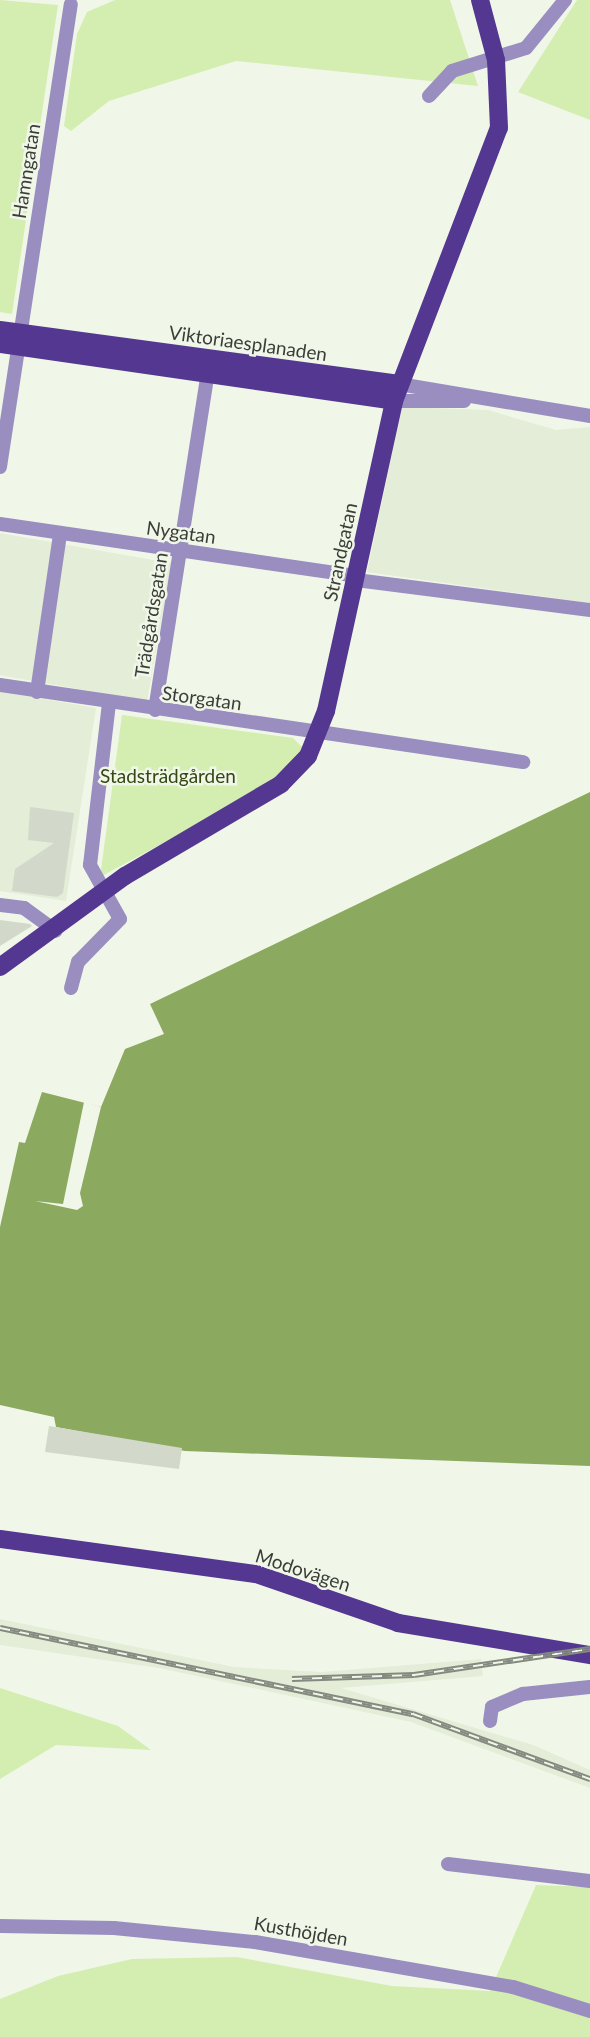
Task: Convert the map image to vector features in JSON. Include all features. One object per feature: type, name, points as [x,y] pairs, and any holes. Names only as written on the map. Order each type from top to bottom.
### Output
[{"type":"main road","name":"Strandgatan","points":[[0,967],[56,931],[103,893],[281,784],[308,757],[309,733],[356,578],[396,392],[489,162],[500,104],[496,60],[480,0]]},
{"type":"main road","name":"Viktoriaesplanaden","points":[[0,330],[20,339],[396,392]]},
{"type":"main road","name":"Viktoriaesplanaden","points":[[0,344],[20,339]]},
{"type":"main road","name":"Modovägen","points":[[0,1539],[256,1574],[398,1623],[590,1655]]},
{"type":"street","points":[[66,2],[86,0]]},
{"type":"street","points":[[429,96],[452,71],[496,60],[526,48],[565,0]]},
{"type":"street","name":"Hamngatan","points":[[0,467],[66,2]]},
{"type":"street","name":"Trädgårdsgatan","points":[[155,710],[209,367]]},
{"type":"street","name":"Viktoriaesplanaden","points":[[396,392],[490,401],[590,416]]},
{"type":"street","name":"Nygatan","points":[[0,524],[590,610]]},
{"type":"street","points":[[37,692],[60,534]]},
{"type":"street","name":"Storgatan","points":[[0,685],[109,704],[523,762]]},
{"type":"street","points":[[71,988],[78,962],[119,924],[90,866],[109,704]]},
{"type":"street","points":[[0,905],[24,908],[56,931]]},
{"type":"street","points":[[490,1721],[492,1707],[523,1694],[590,1687]]},
{"type":"street","points":[[448,1864],[590,1881]]},
{"type":"street","name":"Kusthöjden","points":[[0,1926],[114,1928],[255,1942],[513,1987],[590,2011]]},
{"type":"shaded area","points":[[402,407],[488,410],[556,430],[590,427],[590,603],[367,572]]},
{"type":"shaded area","points":[[0,533],[171,563],[147,701],[0,675]]},
{"type":"shaded area","points":[[0,691],[96,708],[66,901],[0,891]]},
{"type":"shaded area","points":[[590,792],[590,1466],[185,1451],[56,1427],[54,1417],[0,1405],[0,1227],[19,1142],[25,1143],[42,1092],[101,1107],[125,1049],[164,1034],[150,1004]]},
{"type":"shaded area","points":[[0,1619],[234,1667],[322,1672],[481,1659],[483,1676],[341,1688],[533,1745],[590,1770],[590,1788],[411,1722],[159,1668],[0,1645]]},
{"type":"green space","points":[[0,0],[58,5],[12,314],[0,312]]},
{"type":"green space","points":[[115,0],[450,0],[478,86],[236,61],[109,101],[71,131],[64,126],[77,34],[87,12]]},
{"type":"green space","points":[[577,0],[590,0],[590,120],[518,92]]},
{"type":"green space","name":"Stadsträdgården","points":[[122,715],[293,738],[303,748],[293,768],[258,792],[100,877]]},
{"type":"green space","points":[[0,1688],[118,1726],[151,1750],[56,1745],[0,1779]]},
{"type":"green space","points":[[536,1885],[590,1887],[590,2037],[0,2037],[0,1999],[58,1976],[132,1959],[237,1957],[392,1986],[490,1991]]},
{"type":"pier","points":[[84,1102],[101,1107],[80,1193],[83,1206],[77,1210],[35,1201],[63,1204]]},
{"type":"building","points":[[30,807],[74,813],[63,893],[57,897],[12,891],[15,869],[54,843],[28,840]]},
{"type":"building","points":[[0,920],[30,924],[32,926],[0,946]]},
{"type":"building","points":[[49,1426],[182,1448],[179,1469],[45,1452]]},
{"type":"railway","points":[[0,1628],[413,1714],[590,1779]]},
{"type":"railway","points":[[292,1679],[414,1675],[590,1649]]}]
